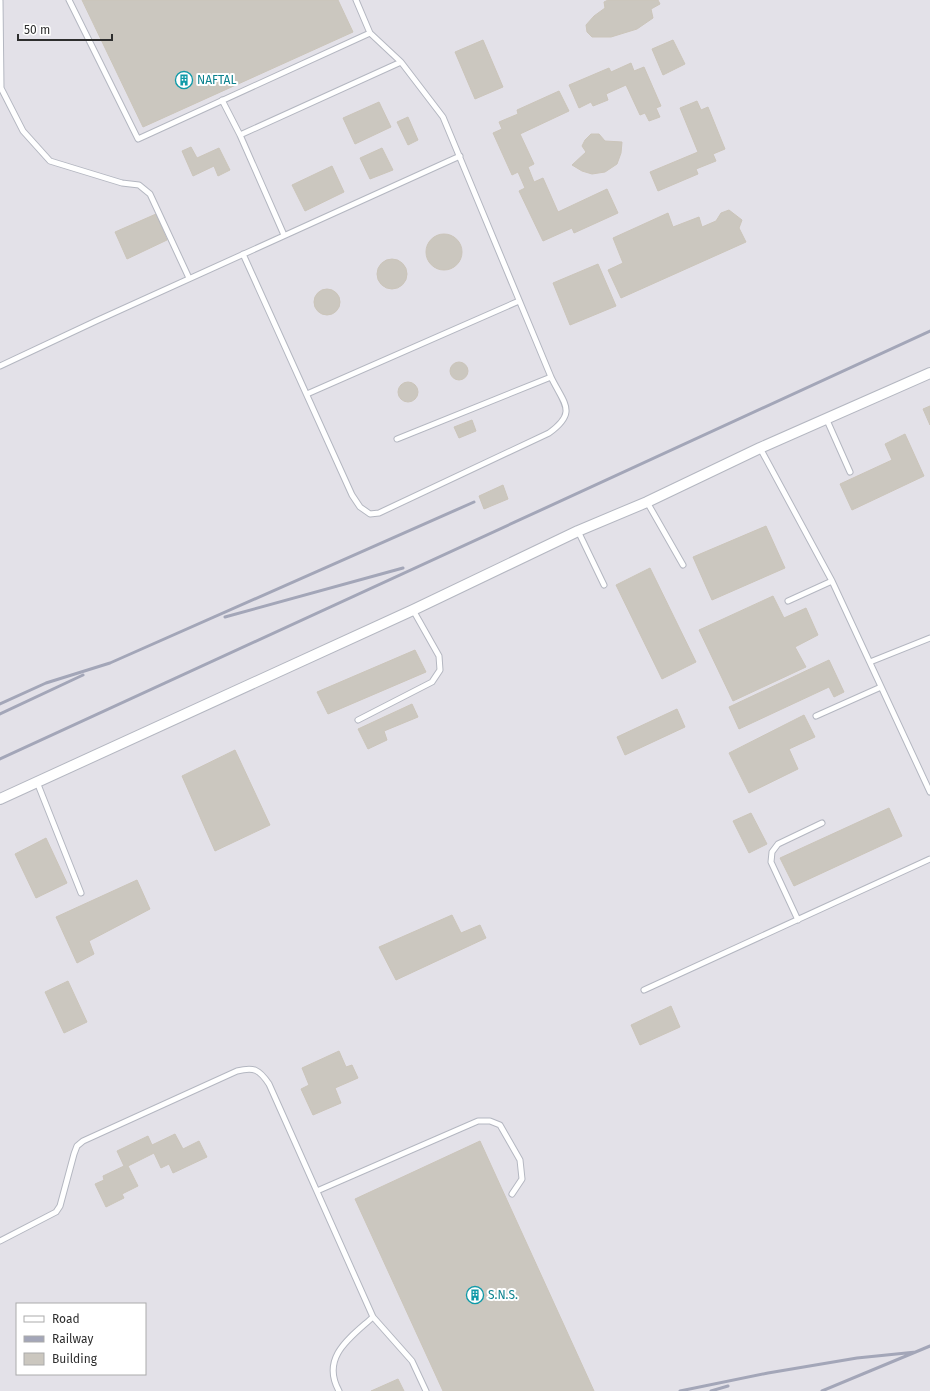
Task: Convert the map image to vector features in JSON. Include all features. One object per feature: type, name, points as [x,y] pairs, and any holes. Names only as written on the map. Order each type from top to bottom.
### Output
[{"type":"street","points":[[0,800],[36,782],[413,610],[578,531],[647,502],[826,418],[930,374]]},
{"type":"lane","points":[[69,0],[138,139],[370,33]]},
{"type":"lane","points":[[243,254],[352,496],[360,507],[370,514],[379,513],[549,433],[561,424],[566,417],[566,407],[551,377],[519,302],[443,117],[401,62],[370,33],[356,0]]},
{"type":"lane","points":[[2,2],[1,88],[23,131],[50,161],[122,183],[139,185],[146,188],[189,278]]},
{"type":"lane","points":[[240,135],[401,62]]},
{"type":"lane","points":[[222,100],[240,135],[284,235]]},
{"type":"lane","points":[[0,366],[189,278],[460,156]]},
{"type":"lane","points":[[307,394],[519,302]]},
{"type":"lane","points":[[397,439],[551,377]]},
{"type":"lane","points":[[826,418],[850,472]]},
{"type":"lane","points":[[760,448],[832,581],[930,792]]},
{"type":"lane","points":[[647,502],[683,565]]},
{"type":"lane","points":[[578,531],[604,585]]},
{"type":"lane","points":[[788,601],[832,581]]},
{"type":"lane","points":[[358,720],[432,682],[440,670],[439,656],[413,610]]},
{"type":"lane","points":[[870,662],[930,638]]},
{"type":"lane","points":[[816,716],[881,687]]},
{"type":"lane","points":[[36,782],[81,893]]},
{"type":"lane","points":[[798,920],[771,862],[772,852],[778,844],[822,823]]},
{"type":"lane","points":[[644,990],[930,859]]},
{"type":"lane","points":[[0,1241],[56,1212],[60,1206],[77,1146],[83,1141],[237,1072],[249,1069],[261,1072],[269,1084],[373,1316],[412,1362],[426,1391]]},
{"type":"lane","points":[[317,1191],[478,1121],[490,1121],[500,1125],[520,1160],[522,1179],[512,1194]]},
{"type":"lane","points":[[339,1391],[334,1382],[333,1366],[342,1345],[373,1316]]},
{"type":"shaded area","points":[[0,0],[930,0],[930,1391],[0,1391]]},
{"type":"building","name":"NAFTAL","points":[[82,0],[338,0],[353,32],[143,127]]},
{"type":"building","points":[[608,0],[658,0],[660,4],[651,9],[653,18],[637,29],[611,37],[592,37],[587,32],[586,25],[594,16],[605,8],[604,2]]},
{"type":"building","points":[[483,40],[503,87],[475,99],[455,52]]},
{"type":"building","points":[[673,40],[685,64],[663,75],[652,49]]},
{"type":"building","points":[[631,63],[634,71],[644,67],[661,106],[656,108],[660,117],[649,121],[645,113],[640,115],[626,85],[606,94],[608,100],[593,106],[591,102],[579,108],[569,85],[609,68],[611,72]]},
{"type":"building","points":[[559,91],[569,111],[520,134],[534,164],[528,167],[534,182],[543,178],[558,212],[607,189],[618,213],[574,233],[572,228],[543,241],[519,191],[525,188],[518,172],[512,175],[493,133],[502,129],[499,122],[518,114],[517,110]]},
{"type":"building","points":[[697,101],[701,110],[708,107],[725,149],[713,154],[716,161],[696,169],[698,174],[658,191],[650,172],[698,152],[680,108]]},
{"type":"building","points":[[379,102],[391,127],[355,144],[343,118]]},
{"type":"building","points":[[408,117],[418,140],[408,145],[397,122]]},
{"type":"building","points":[[591,134],[599,134],[605,141],[622,142],[621,153],[617,164],[605,172],[592,174],[582,171],[572,165],[586,152],[582,146]]},
{"type":"building","points":[[191,147],[197,158],[219,148],[230,170],[218,176],[214,166],[193,176],[182,151]]},
{"type":"building","points":[[382,148],[393,170],[370,179],[360,158]]},
{"type":"building","points":[[332,166],[344,192],[305,211],[292,185]]},
{"type":"building","points":[[729,210],[742,220],[739,228],[746,242],[621,298],[608,270],[623,263],[613,238],[668,213],[673,227],[699,217],[702,227],[716,221],[721,213]]},
{"type":"building","points":[[156,214],[167,240],[127,259],[115,232]]},
{"type":"building","points":[[448,234],[457,239],[461,245],[461,259],[457,265],[448,270],[440,270],[431,265],[427,259],[426,248],[431,239],[437,235]]},
{"type":"building","points":[[392,259],[402,264],[407,274],[402,284],[392,289],[382,284],[377,274],[382,264]]},
{"type":"building","points":[[598,264],[616,306],[570,325],[553,283]]},
{"type":"building","points":[[327,289],[337,292],[340,302],[337,312],[327,315],[317,312],[314,302],[317,292]]},
{"type":"building","points":[[459,362],[465,365],[468,371],[465,377],[459,380],[453,377],[450,371],[453,365]]},
{"type":"building","points":[[408,382],[415,385],[418,392],[415,399],[408,402],[401,399],[398,392],[401,385]]},
{"type":"building","points":[[930,406],[930,425],[923,409]]},
{"type":"building","points":[[472,420],[476,431],[459,438],[454,427]]},
{"type":"building","points":[[905,434],[924,476],[852,510],[840,484],[892,460],[885,444]]},
{"type":"building","points":[[503,485],[508,499],[484,509],[479,496]]},
{"type":"building","points":[[766,526],[785,568],[712,600],[693,557]]},
{"type":"building","points":[[650,568],[696,662],[662,679],[616,585]]},
{"type":"building","points":[[773,596],[784,618],[806,608],[818,635],[795,647],[806,667],[733,701],[699,630]]},
{"type":"building","points":[[415,650],[426,672],[328,714],[317,692]]},
{"type":"building","points":[[829,660],[844,692],[834,697],[829,687],[739,729],[729,707]]},
{"type":"building","points":[[412,704],[418,717],[384,731],[387,740],[368,749],[358,729]]},
{"type":"building","points":[[677,709],[685,727],[625,755],[617,737]]},
{"type":"building","points":[[804,715],[815,737],[789,749],[798,769],[749,793],[729,753]]},
{"type":"building","points":[[235,750],[270,825],[215,851],[182,776]]},
{"type":"building","points":[[889,808],[902,836],[794,886],[780,858]]},
{"type":"building","points":[[751,813],[767,844],[749,853],[733,821]]},
{"type":"building","points":[[46,838],[67,883],[36,898],[15,854]]},
{"type":"building","points":[[137,880],[150,909],[89,941],[94,954],[77,963],[56,917]]},
{"type":"building","points":[[452,915],[461,933],[480,925],[486,938],[396,980],[379,947]]},
{"type":"building","points":[[68,981],[87,1022],[64,1033],[45,992]]},
{"type":"building","points":[[671,1006],[680,1027],[640,1045],[631,1025]]},
{"type":"building","points":[[339,1051],[346,1067],[352,1065],[358,1078],[335,1088],[341,1103],[313,1115],[301,1089],[309,1085],[302,1068]]},
{"type":"building","points":[[175,1134],[183,1149],[199,1141],[207,1157],[173,1173],[169,1164],[161,1168],[154,1153],[128,1166],[138,1186],[122,1194],[124,1198],[106,1207],[95,1184],[104,1180],[103,1176],[124,1166],[117,1151],[148,1136],[152,1145]]},
{"type":"building","name":"S.N.S.","points":[[480,1141],[594,1391],[443,1391],[355,1199]]},
{"type":"building","points":[[398,1379],[404,1391],[371,1391]]},
{"type":"railway","points":[[0,759],[930,331]]},
{"type":"railway","points":[[0,704],[46,683],[110,663],[474,502]]},
{"type":"railway","points":[[225,617],[403,568]]},
{"type":"railway","points":[[0,714],[83,675]]},
{"type":"railway","points":[[822,1391],[930,1346]]},
{"type":"railway","points":[[680,1391],[768,1373],[857,1358],[916,1352]]},
{"type":"railway","points":[[711,1391],[728,1386]]},
{"type":"place","name":"NAFTAL","points":[[184,80]]},
{"type":"place","name":"S.N.S.","points":[[475,1295]]}]
